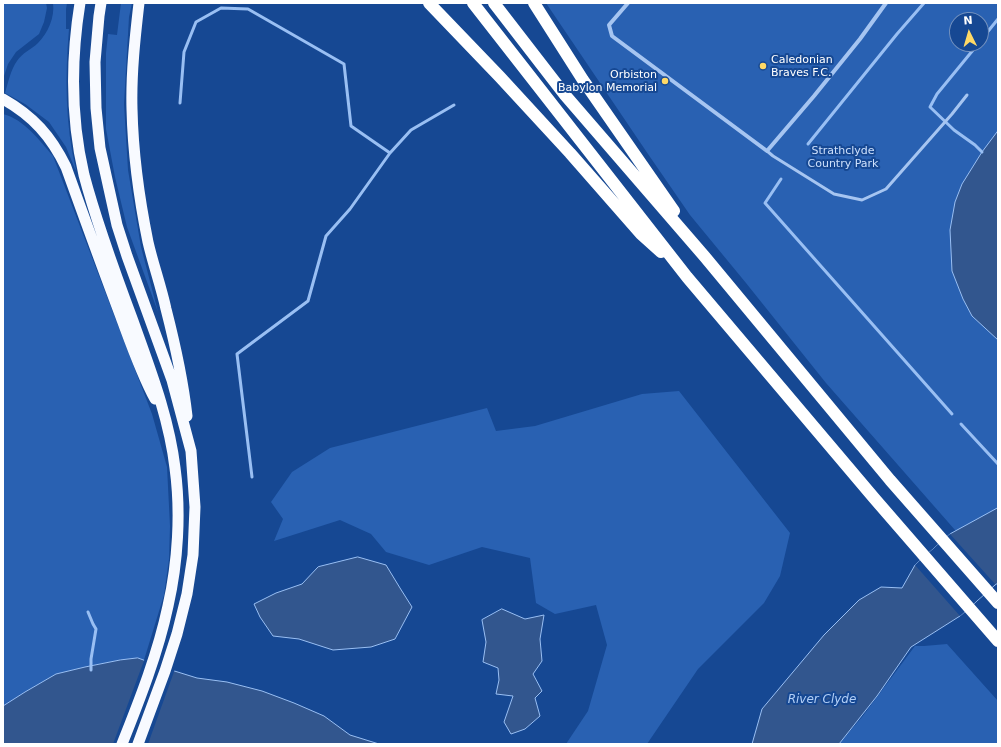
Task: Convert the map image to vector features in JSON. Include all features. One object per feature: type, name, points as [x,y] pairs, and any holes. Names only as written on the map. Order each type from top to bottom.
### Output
[{"type":"highway","points":[[80,3],[74,65],[74,91],[78,139],[84,173],[106,246],[155,382],[165,417],[175,467],[178,501],[176,552],[169,604],[162,631],[138,703],[122,744]]},
{"type":"highway","points":[[101,3],[95,62],[96,108],[100,148],[117,225],[172,380],[191,451]]},
{"type":"highway","points":[[138,744],[165,671],[177,634],[187,594],[193,555],[195,507],[186,401],[181,373],[166,309],[152,260],[139,194],[134,147],[132,84],[139,3]]},
{"type":"highway","points":[[429,3],[570,153],[641,234],[687,277]]},
{"type":"highway","points":[[473,3],[687,277],[874,498],[998,640]]},
{"type":"highway","points":[[494,3],[565,95],[705,257],[890,480],[998,603]]},
{"type":"highway","points":[[534,3],[583,80],[705,257]]},
{"type":"highway","points":[[3,99],[15,106],[45,132],[54,144],[66,167],[101,265],[147,384],[165,417]]},
{"type":"highway","points":[[3,108],[13,112],[25,114]]},
{"type":"street","points":[[628,3],[609,25],[612,36],[767,151],[860,39],[886,3]]},
{"type":"lane","points":[[767,151],[834,194],[862,200],[886,189],[952,114],[966,95]]},
{"type":"green space","points":[[3,3],[46,3],[47,8],[44,22],[39,34],[16,52],[8,64],[3,79]]},
{"type":"green space","points":[[53,3],[67,3],[66,29],[69,29],[67,100],[72,153],[76,170],[66,147],[49,122],[25,104],[5,93],[11,72],[17,61],[38,43],[48,30],[53,14]]},
{"type":"green space","points":[[121,3],[132,3],[129,17],[124,104],[128,170],[141,247],[158,312],[127,227],[115,177],[106,129],[106,53],[108,34],[117,35]]},
{"type":"green space","name":"Strathclyde Country Park","points":[[546,3],[998,3],[998,579],[826,383],[690,215]]},
{"type":"green space","points":[[3,114],[25,126],[37,137],[53,156],[152,414],[167,467],[170,526],[169,559],[164,595],[144,660],[138,658],[120,660],[56,674],[3,706]]},
{"type":"green space","points":[[679,391],[790,533],[780,576],[764,603],[698,669],[647,744],[566,744],[588,711],[607,645],[596,605],[555,614],[536,603],[530,558],[482,547],[429,565],[386,552],[371,534],[340,520],[274,541],[283,519],[271,502],[292,472],[330,448],[487,408],[496,431],[535,426],[642,394]]},
{"type":"green space","points":[[947,644],[998,701],[998,744],[839,744],[862,717],[915,646]]},
{"type":"water","points":[[998,131],[998,340],[972,316],[963,299],[952,271],[950,230],[955,202],[962,184],[982,152]]},
{"type":"water","name":"River Clyde","points":[[998,508],[998,583],[960,616],[911,647],[877,696],[839,744],[752,744],[762,709],[824,635],[859,600],[881,587],[902,588],[915,565],[950,534]]},
{"type":"water","points":[[358,557],[386,565],[412,607],[395,639],[371,647],[333,650],[299,639],[273,636],[260,617],[254,604],[276,593],[302,584],[318,567]]},
{"type":"water","points":[[502,609],[525,619],[544,615],[540,639],[542,661],[533,674],[542,691],[535,698],[540,716],[525,729],[511,734],[504,722],[513,696],[496,694],[499,680],[498,668],[483,662],[486,642],[482,620]]},
{"type":"water","points":[[138,658],[197,678],[227,682],[262,691],[324,716],[350,735],[379,744],[3,744],[3,706],[56,674],[120,660]]},
{"type":"pier","points":[[950,534],[995,584],[960,616],[915,565]]},
{"type":"pier","points":[[145,658],[175,669],[148,744],[113,744]]},
{"type":"waterway","points":[[808,144],[924,3]]},
{"type":"waterway","points":[[180,103],[184,52],[196,22],[221,8],[248,9],[344,64],[351,126],[390,153]]},
{"type":"waterway","points":[[989,30],[998,19]]},
{"type":"waterway","points":[[971,52],[937,94],[930,107],[954,130],[982,152]]},
{"type":"waterway","points":[[252,477],[237,354],[308,301],[326,236],[350,209],[390,153],[411,130],[454,105]]},
{"type":"waterway","points":[[781,179],[765,203],[952,414]]},
{"type":"waterway","points":[[961,424],[998,464]]},
{"type":"waterway","points":[[88,612],[96,629],[91,659],[91,670]]},
{"type":"place","name":"Caledonian Braves F.C.","points":[[763,66]]},
{"type":"place","name":"Orbiston Babylon Memorial","points":[[665,81]]}]
